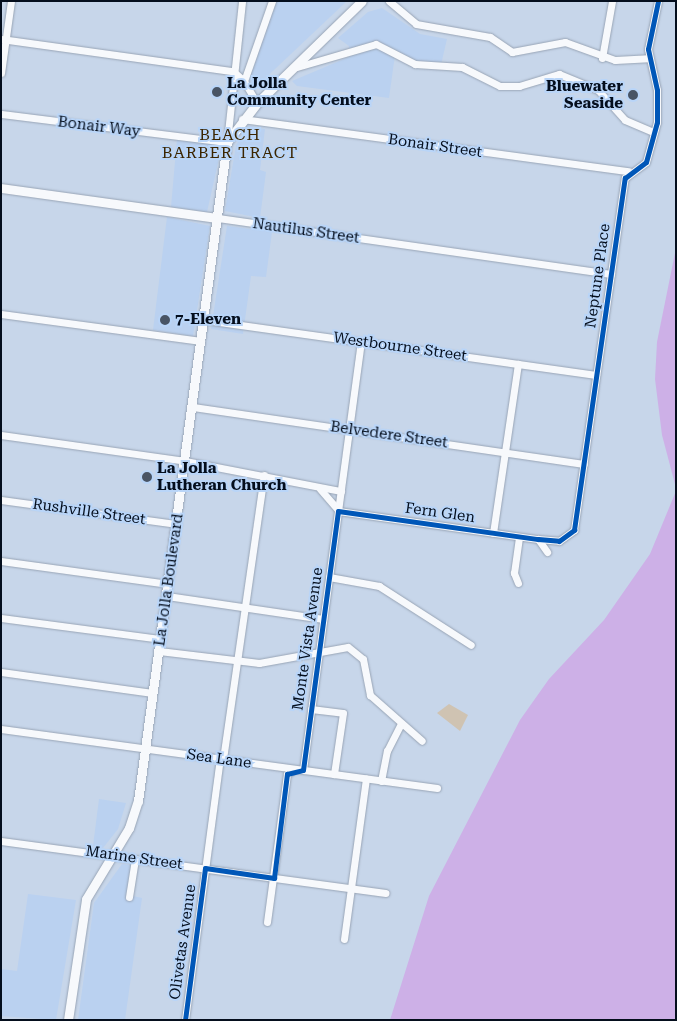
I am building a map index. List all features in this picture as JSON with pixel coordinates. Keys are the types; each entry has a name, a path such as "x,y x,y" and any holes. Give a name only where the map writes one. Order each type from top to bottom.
{"main road":[{"name":"La Jolla Boulevard","path":"68,1020 86,899 134,816 154,693 227,142 242,119 257,102 297,67 362,1"},
{"name":"Nautilus Street","path":"1,188 218,218"}],"street":[{"path":"1,73 4,39 11,1"},
{"path":"227,142 233,71 242,1"},
{"path":"244,81 272,1"},
{"path":"389,1 416,24 490,37 512,52 565,42 602,58 648,58"},
{"path":"602,58 612,1"},
{"path":"629,172 646,162 653,132 658,97 648,58 658,1"},
{"path":"4,39 233,71 244,81 257,102"},
{"path":"297,67 376,44 415,64 462,67 500,86 519,86 559,74 598,90 626,120 653,132"},
{"name":"Bonair Way","path":"1,114 227,142"},
{"name":"Bonair Street","path":"242,119 629,172"},
{"name":"Neptune Place","path":"538,539 559,541 574,530 596,375 629,172"},
{"name":"Nautilus Street","path":"218,218 612,274"},
{"path":"1,314 201,341"},
{"name":"Westbourne Street","path":"204,320 596,375"},
{"name":"Monte Vista Avenue","path":"267,922 288,774 299,770 311,709 361,342"},
{"path":"493,533 518,364"},
{"name":"Belvedere Street","path":"193,407 584,464"},
{"path":"1,436 185,461 341,491"},
{"name":"Olivetas Avenue","path":"184,1020 238,663 264,475"},
{"path":"311,485 327,494 338,511"},
{"name":"Rushville Street","path":"1,500 177,524"},
{"name":"Fern Glen","path":"338,511 538,539"},
{"path":"518,583 514,573 519,537"},
{"path":"538,539 547,552"},
{"path":"1,562 168,584"},
{"path":"329,577 379,586 471,645"},
{"path":"167,596 323,619"},
{"path":"1,618 160,639"},
{"path":"159,651 238,663 280,661 320,649 344,646 362,655 370,695 422,741"},
{"path":"1,672 154,693"},
{"path":"311,709 343,713 334,774"},
{"path":"381,781 387,751 401,723"},
{"name":"Sea Lane","path":"1,729 437,788"},
{"path":"344,940 366,779"},
{"name":"Marine Street","path":"1,841 385,893"},
{"path":"129,898 135,858"}],"shaded area":[{"path":"274,1 347,1 256,87 249,83 248,74"},
{"path":"382,8 420,34 447,39 440,69 411,66 395,55 389,98 297,86 292,81 349,57 349,46 338,38 368,12"},
{"path":"249,126 265,129 260,170 266,172 260,218 225,211 236,145"},
{"path":"177,139 222,145 207,212 171,207"},
{"path":"167,217 210,226 193,336 153,330"},
{"path":"227,226 272,232 266,277 251,276 243,334 211,329"},
{"path":"676,248 676,488 662,435 655,379 657,342"},
{"path":"676,491 676,1020 390,1020 429,896 520,720 549,679 604,620 650,554"},
{"path":"449,704 468,715 460,731 437,713"},
{"path":"99,799 126,803 118,829 103,848 93,846"},
{"path":"122,864 138,866 133,896 142,898 125,1020 78,1020 94,903"},
{"path":"28,894 76,900 56,1020 1,1016 1,969 17,971"}],"cycle path":[{"path":"185,1020 205,868 274,878 287,774 303,770 338,511 559,541 574,530 625,178 646,162 657,122 657,90 648,49 658,1"}],"place":[{"name":"La Jolla Community Center","path":"217,92"},
{"name":"Bluewater Seaside","path":"633,95"},
{"name":"7-Eleven","path":"165,320"},
{"name":"La Jolla Lutheran Church","path":"147,477"}],"district":[{"name":"BEACH BARBER TRACT","path":"230,144"}]}
